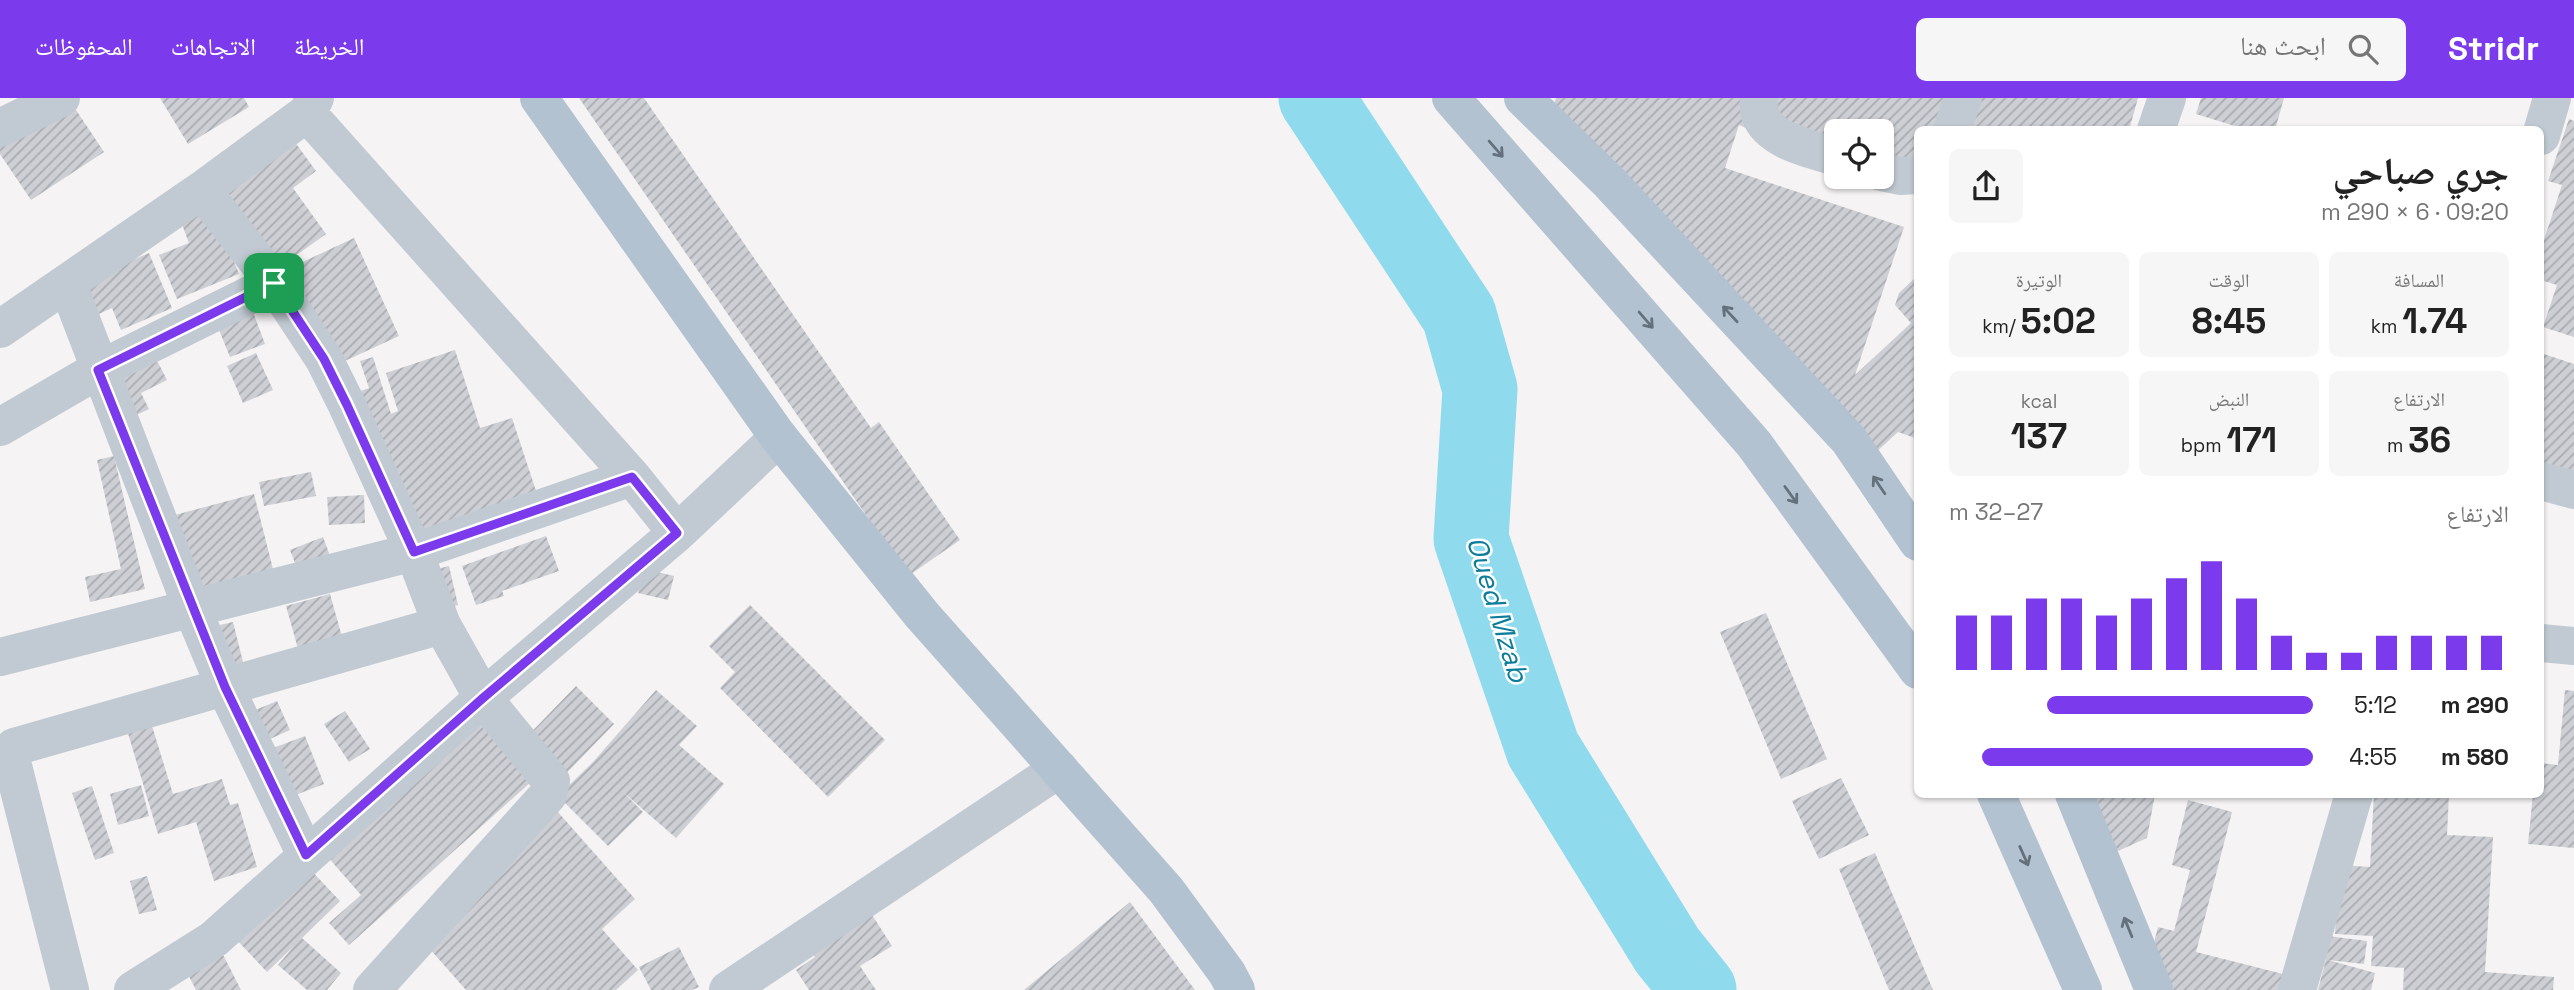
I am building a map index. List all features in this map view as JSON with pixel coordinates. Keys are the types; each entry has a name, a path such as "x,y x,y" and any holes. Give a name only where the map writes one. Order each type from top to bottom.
{"main road":[{"path":"539,98 779,437 922,615 1166,890 1227,973 1236,990"},
{"path":"1451,98 1754,444 1914,664"},
{"path":"1523,98 1610,183 1849,440 1914,536"},
{"path":"1998,798 2083,990"},
{"path":"2076,798 2154,990"}],"street":[{"path":"0,128 61,98"},
{"path":"1759,98 1761,118 1770,131 1824,153"},
{"path":"1953,126 1963,98"},
{"path":"2157,126 2167,98"},
{"path":"2544,126 2552,98"},
{"path":"0,329 202,190 311,105 632,477 677,533"},
{"path":"1894,175 1914,175"},
{"path":"202,190 274,283 324,359 414,552 442,625 483,698 551,781 550,792 372,990"},
{"path":"67,283 98,370 225,687 306,855"},
{"path":"0,427 98,370 274,283"},
{"path":"133,990 214,939 483,698 677,533 779,437"},
{"path":"0,657 414,552 632,477"},
{"path":"2544,482 2574,490"},
{"path":"70,990 11,752 19,745 442,625"},
{"path":"2544,643 2574,646"},
{"path":"728,990 1059,769"},
{"path":"2297,990 2353,798"}],"building":[{"path":"68,98 104,152 31,200 0,154 0,132"},
{"path":"160,98 244,98 249,107 188,144"},
{"path":"579,98 644,98 871,428 879,422 960,540 908,576"},
{"path":"1556,98 1756,98 1746,128 1739,125 1725,168 1904,227 1855,375 1911,323 1895,305 1899,293 1914,279 1914,438 1898,432 1874,454 1553,106"},
{"path":"1778,98 1949,98 1941,126 1914,126 1914,185 1894,179 1894,119 1824,119 1824,158 1765,141"},
{"path":"1981,98 2138,98 2130,126 1973,126"},
{"path":"2201,98 2284,98 2276,126 2235,126 2196,114"},
{"path":"2569,119 2574,121 2574,337 2544,327 2557,285 2544,281 2544,240 2562,185 2548,181"},
{"path":"289,134 316,171 293,188 326,234 259,282 211,206 239,274 177,299 159,255 189,243 178,214"},
{"path":"354,238 399,336 323,371 277,274"},
{"path":"149,253 172,308 121,330 112,308 83,321 68,287"},
{"path":"247,296 265,344 230,357 211,310"},
{"path":"150,347 167,380 141,393 149,409 122,422 97,373"},
{"path":"455,350 480,428 512,418 540,503 405,547 341,398 369,388 360,361 373,357 391,414 398,411 386,373"},
{"path":"256,353 273,390 243,403 227,366"},
{"path":"2544,354 2574,364 2574,498 2544,488"},
{"path":"114,456 145,589 90,602 85,577 121,569 97,460"},
{"path":"311,472 316,496 264,506 259,482"},
{"path":"254,494 276,581 178,606 156,520"},
{"path":"364,495 365,523 329,525 327,497"},
{"path":"546,536 559,571 502,591 504,596 476,605 462,566"},
{"path":"323,537 333,564 300,576 290,550"},
{"path":"449,566 458,605 423,614 414,575"},
{"path":"644,569 674,576 668,600 638,593"},
{"path":"330,594 344,644 300,656 286,606"},
{"path":"750,605 885,740 828,797 720,688 735,672 709,646"},
{"path":"1766,613 1827,759 1781,779 1720,632"},
{"path":"233,622 245,670 213,678 202,629"},
{"path":"576,686 614,724 551,789 513,751"},
{"path":"656,690 697,726 679,745 724,784 676,838 623,792 643,812 608,846 558,796 593,762"},
{"path":"2565,690 2574,691 2574,848 2528,844 2533,798 2544,798 2544,763 2558,765"},
{"path":"277,701 290,730 239,753 226,722"},
{"path":"345,711 370,749 349,762 324,724"},
{"path":"148,713 173,794 222,779 230,805 238,803 257,867 214,881 196,822 158,834 124,720"},
{"path":"470,713 531,782 349,945 329,923 361,895 319,847"},
{"path":"305,736 324,784 275,803 257,754"},
{"path":"1841,778 1869,835 1819,859 1792,801"},
{"path":"141,785 149,816 118,825 110,794"},
{"path":"92,786 114,853 95,860 72,793"},
{"path":"2074,798 2154,798 2147,838 2100,859"},
{"path":"2374,798 2449,798 2447,835 2493,837 2485,972 2554,977 2553,990 2403,990 2404,968 2371,966 2373,936 2335,934 2339,865 2370,867"},
{"path":"2188,800 2232,812 2196,952 2291,976 2287,990 2164,990 2143,984 2158,927 2174,931 2190,870 2172,865"},
{"path":"549,802 635,899 602,929 638,970 616,990 466,990 421,939"},
{"path":"1875,853 1933,990 1889,990 1839,869"},
{"path":"306,865 340,901 302,938 341,973 327,990 307,990 278,965 294,946 267,972 233,936"},
{"path":"147,876 157,910 139,914 130,881"},
{"path":"1130,902 1195,990 1024,990"},
{"path":"865,904 892,946 860,966 876,990 809,990 796,970 815,957 805,941"},
{"path":"2328,936 2367,941 2364,964 2328,960 2375,973 2371,990 2318,990 2326,959"},
{"path":"217,943 241,990 196,990 181,961"},
{"path":"679,947 699,987 692,990 651,990 639,967"}],"waterway":[{"name":"Oued Mzab","path":"1316,98 1459,315 1480,389 1471,539 1543,749 1667,950 1699,990"}],"route":[{"path":"274,283 324,359 414,552 632,477 677,533 483,698 306,855 225,687 98,370 274,283"}]}
